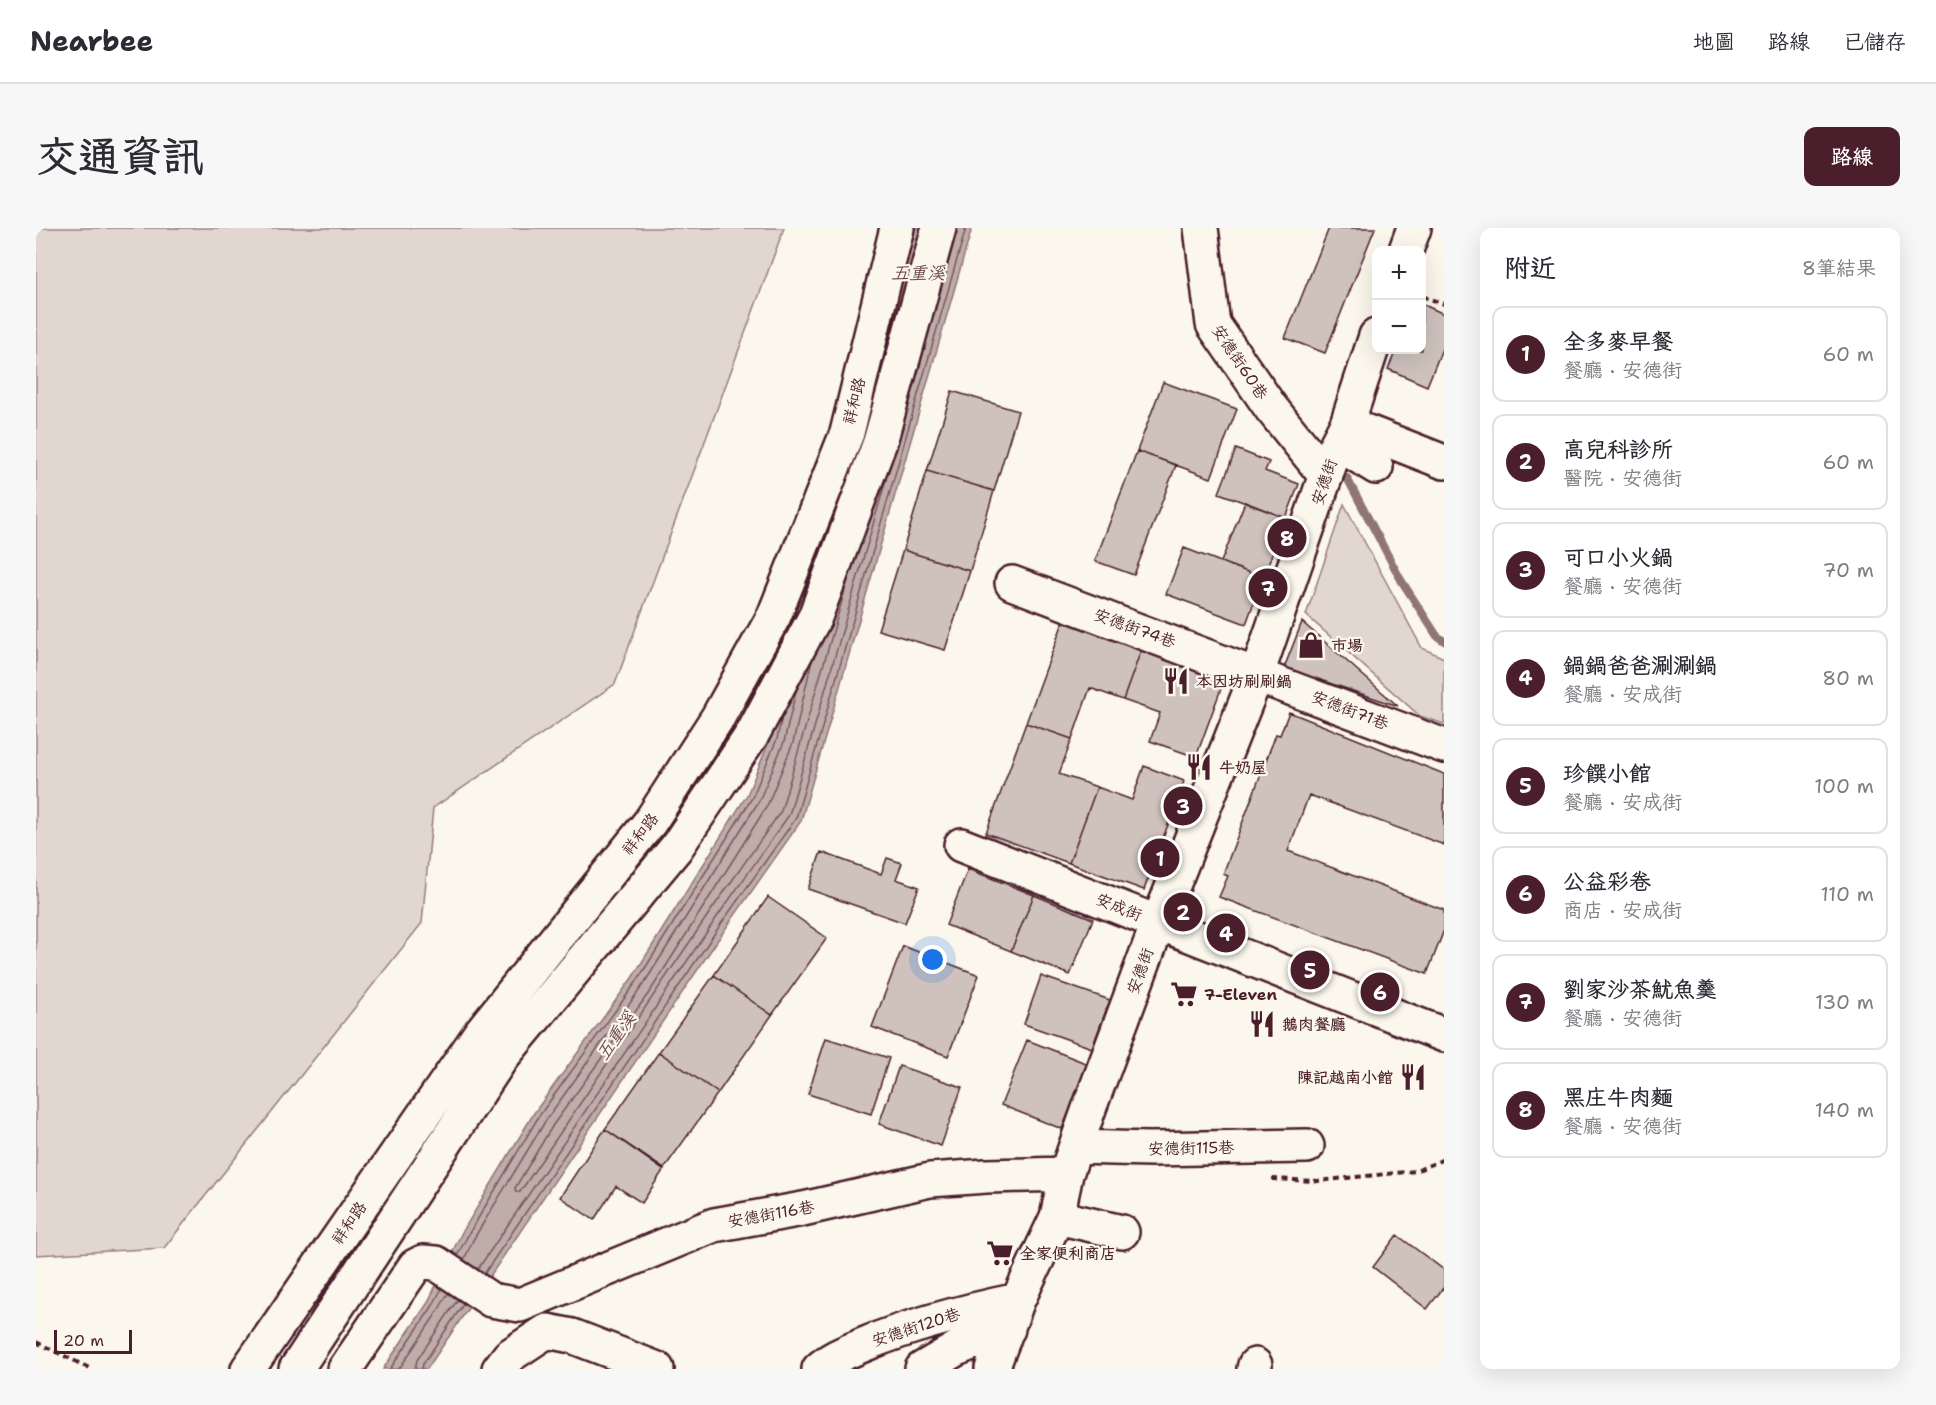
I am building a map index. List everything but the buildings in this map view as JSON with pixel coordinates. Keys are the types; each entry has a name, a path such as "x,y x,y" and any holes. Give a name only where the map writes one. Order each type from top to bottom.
{"street":[{"name":"祥和路","path":"248,1369 481,1032 650,822 718,717 774,616 846,433 897,228"},
{"path":"296,1369 502,1057 676,848 753,733 815,617 880,442 939,228"},
{"name":"安德街60巷","path":"1201,228 1213,324 1271,408 1326,476"},
{"path":"1407,246 1414,228"},
{"name":"安德街","path":"992,1369 1057,1216 1071,1160 1158,923 1257,674 1372,350"},
{"path":"1342,433 1444,462"},
{"path":"1342,433 1376,467"},
{"name":"安德街74巷","path":"1012,583 1257,674"},
{"name":"安德街71巷","path":"1257,674 1444,746"},
{"name":"安成街","path":"961,845 1444,1035"},
{"name":"安德街115巷","path":"1071,1160 1150,1149 1307,1146"},
{"name":"安德街116巷","path":"345,1369 415,1266 423,1262 436,1263 491,1300 520,1305 714,1224 803,1209 930,1180 986,1176 1071,1160"},
{"path":"1057,1216 1122,1232"},
{"name":"安德街120巷","path":"819,1369 830,1359 881,1337 957,1313 1013,1315"},
{"path":"922,1369 1013,1315"},
{"path":"499,1369 509,1356 547,1331 572,1336 655,1368"}],"path":[{"path":"1426,297 1444,304"},
{"path":"36,1342 92,1369"}],"shaded area":[{"path":"36,228 784,228 615,684 433,808 422,923 164,1248 36,1255"},
{"path":"1344,504 1422,648 1444,658 1444,724 1420,716 1306,615"}],"water":[{"name":"五重溪","path":"886,228 972,228 801,821 427,1369 383,1369 427,1304 461,1234 534,1113 632,978 747,795 771,737"}],"waterway":[{"path":"1347,478 1401,580 1437,636 1444,641"}],"place":[{"name":"黑庄牛肉麵","path":"1287,538"},
{"name":"劉家沙茶魷魚羹","path":"1268,588"},
{"name":"市場","path":"1311,645"},
{"name":"本因坊刷刷鍋","path":"1176,681"},
{"name":"牛奶屋","path":"1199,767"},
{"name":"可口小火鍋","path":"1183,806"},
{"name":"全多麥早餐","path":"1160,858"},
{"name":"高兒科診所","path":"1183,912"},
{"name":"鍋鍋爸爸涮涮鍋","path":"1226,933"},
{"name":"珍饌小館","path":"1310,970"},
{"name":"公益彩卷","path":"1380,992"},
{"name":"7-Eleven","path":"1184,994"},
{"name":"鵝肉餐廳","path":"1262,1024"},
{"name":"陳記越南小館","path":"1413,1077"},
{"name":"全家便利商店","path":"1000,1253"}]}
